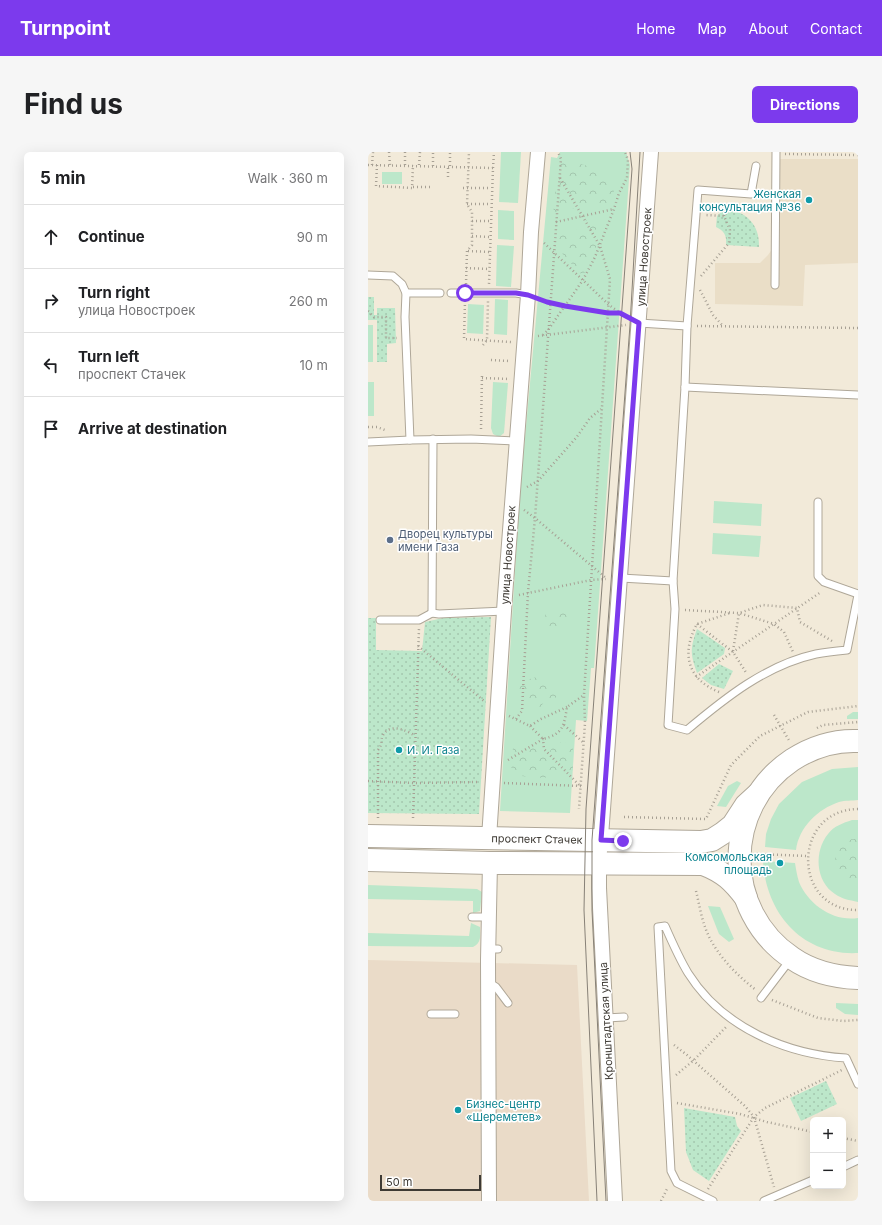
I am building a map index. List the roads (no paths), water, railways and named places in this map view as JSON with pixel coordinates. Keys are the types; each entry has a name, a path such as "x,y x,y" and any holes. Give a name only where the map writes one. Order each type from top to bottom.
{"main road":[{"path":"858,740 835,742 822,746 799,756 776,773 758,794 743,827 740,844 741,880 746,898 764,933 792,958 808,967 824,973 842,977 858,978"},
{"name":"проспект Стачек","path":"373,826 489,838 701,842 712,840 733,825 746,806 758,794"},
{"path":"368,860 490,863 704,864 716,869 726,876 746,898"}],"street":[{"name":"улица Новостроек","path":"489,838 492,775 516,441 518,339 528,295 531,232 538,152"},
{"name":"улица Новостроек","path":"601,840 614,579 639,323 651,152"},
{"name":"Кронштадтская улица","path":"601,840 599,888 615,1201"},
{"path":"489,1201 485,1014 493,949 489,917 490,863"}],"lane":[{"path":"774,285 776,153"},
{"path":"756,166 751,194 698,190 687,326 685,387 673,581 675,609 668,724 687,730 729,696 771,671 796,660 816,654 847,650 858,595 824,582 818,576 818,502"},
{"path":"368,275 393,276 402,284 406,293 406,338 410,440"},
{"path":"406,293 440,293"},
{"path":"451,293 516,293 528,295"},
{"path":"639,323 687,326"},
{"path":"685,387 858,395"},
{"path":"432,613 433,439"},
{"path":"368,442 433,439 516,441"},
{"path":"614,579 673,581"},
{"path":"380,620 419,620 432,613 504,611"},
{"path":"472,917 489,917"},
{"path":"713,1201 677,1182 671,1171 658,927 665,926 688,974 706,997 733,1020 743,1023 758,1035 792,1049 826,1057 846,1058 858,1084"},
{"path":"763,997 792,958"},
{"path":"488,982 496,987 508,1003"},
{"path":"431,1014 455,1014"},
{"path":"654,1015 662,1014"},
{"path":"606,1018 624,1016"},
{"path":"846,1165 858,1160"},
{"path":"764,1201 810,1181"}],"tram line":[{"path":"597,1201 584,910 586,809 632,169 630,152"},
{"path":"606,1201 592,910 592,840 630,325 640,152"}],"place":[{"name":"Женская консультация №36","path":"809,200"},
{"name":"Дворец культуры имени Газа","path":"390,540"},
{"name":"И. И. Газа","path":"399,750"},
{"name":"Комсомольская площадь","path":"780,863"},
{"name":"Бизнес-центр «Шереметев»","path":"458,1110"}]}
